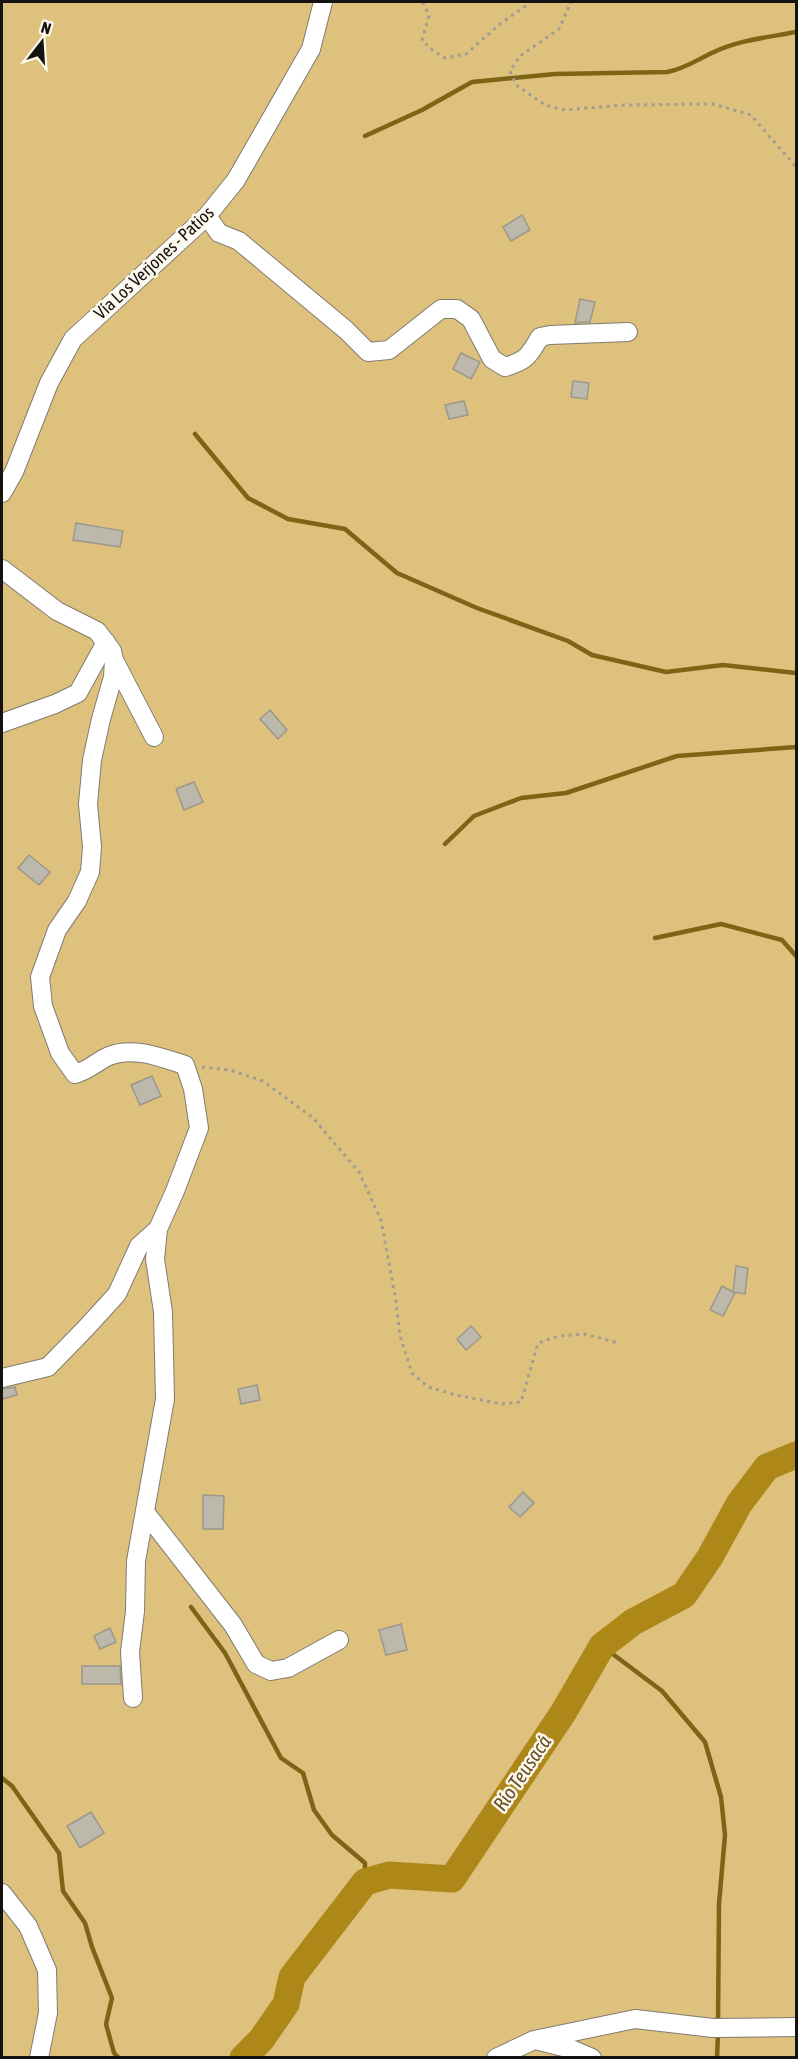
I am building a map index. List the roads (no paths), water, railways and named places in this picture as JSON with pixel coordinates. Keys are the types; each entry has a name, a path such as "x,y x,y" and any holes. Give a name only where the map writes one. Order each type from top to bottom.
{"street":[{"name":"Vía Los Verjones - Patios","path":"2,493 14,472 49,383 73,339 207,216 236,180 310,49 323,2"},
{"path":"207,216 219,232 239,242 346,330 368,352 388,350 441,309 457,309 471,320 492,359 505,367 520,363 531,352 540,337 628,332"},
{"path":"2,569 57,612 97,631 112,651 114,660 154,736"},
{"path":"2,723 78,693 106,642"},
{"path":"114,660 92,760 88,804 92,847 90,872 77,901 57,930 40,977 43,1006 60,1053 75,1074 87,1070 110,1056 135,1052 185,1065 193,1089 199,1128 158,1229 155,1259 163,1312 165,1399 136,1561 135,1611 130,1652 133,1698"},
{"path":"2,1378 48,1367 117,1294 139,1246 158,1229"},
{"path":"145,1512 233,1625 256,1664 271,1671 288,1668 339,1640"},
{"path":"2,1893 28,1926 47,1970 48,2013 39,2058"},
{"path":"496,2058 534,2040 635,2019 713,2028 796,2027"},
{"path":"534,2040 571,2049 592,2058"}],"waterway":[{"path":"365,136 422,110 472,82 555,74 674,71 734,45 796,32"},
{"path":"195,434 248,498 288,519 345,529 397,573 477,608 568,641 592,655 666,672 723,665 796,673"},
{"path":"445,844 474,816 521,798 566,793 677,756 796,747"},
{"path":"655,938 721,924 782,940 796,956"},
{"name":"Río Teusacá","path":"243,2058 261,2040 286,2004 292,1977 365,1882 389,1875 452,1879 563,1713 602,1646 633,1622 684,1595 710,1557 739,1504 767,1467 796,1455"},
{"path":"191,1607 225,1653 281,1758 303,1773 314,1810 332,1835 365,1863 365,1882"},
{"path":"602,1646 662,1691 705,1742 721,1797 725,1835 719,1904 718,2025"},
{"path":"2,1778 12,1786 59,1853 63,1891 85,1923 112,1998 106,2024 114,2053 119,2058"},
{"path":"717,2058 718,2033"}]}
